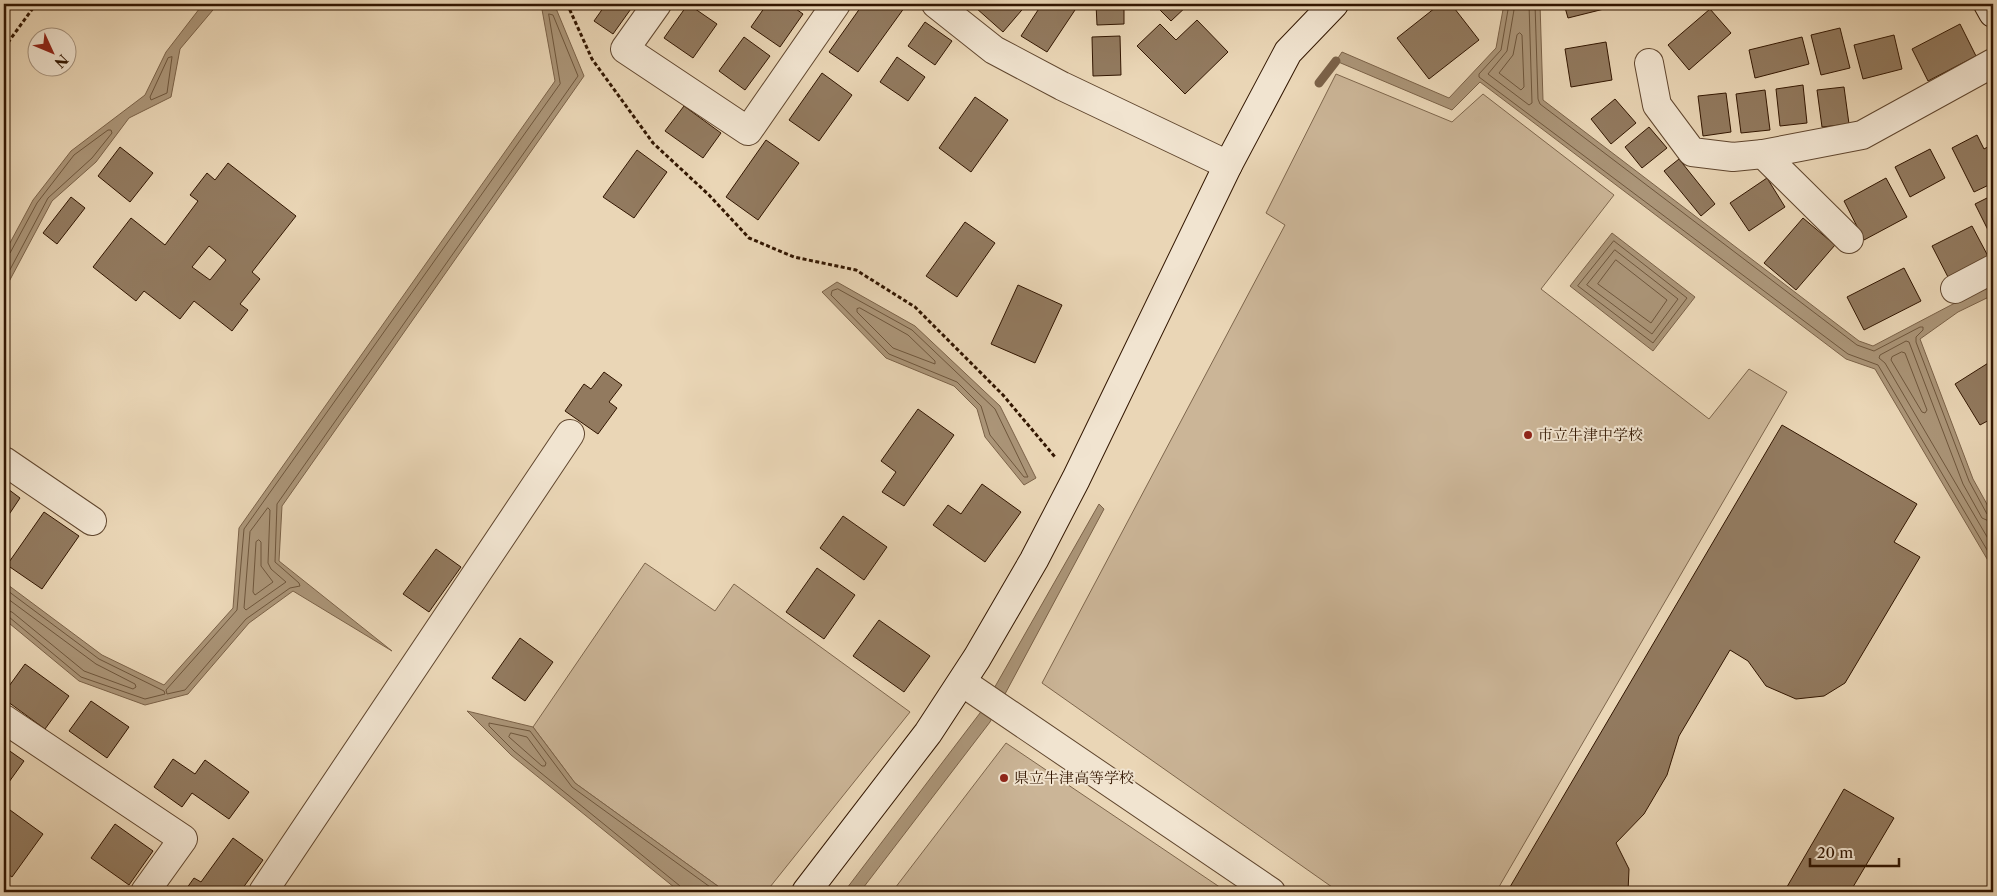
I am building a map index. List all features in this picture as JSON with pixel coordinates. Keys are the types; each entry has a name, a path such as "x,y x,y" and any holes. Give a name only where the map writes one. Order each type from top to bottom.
{"street":[{"path":"657,4 625,48 748,132 836,4"},
{"path":"936,4 994,50 1062,86 1228,165"},
{"path":"806,892 928,733 982,696 1034,560 1076,479 1228,165 1288,52 1334,4"},
{"path":"1988,4 1993,13"},
{"path":"1649,63 1657,105 1692,152 1733,157 1763,154 1862,135 1993,63"},
{"path":"1763,154 1849,239"},
{"path":"1955,289 1993,269"},
{"path":"263,892 570,434"},
{"path":"4,462 92,521"},
{"path":"982,696 1271,892"},
{"path":"4,719 183,839 145,892"}],"path":[{"path":"4,48 36,4"},
{"path":"572,4 569,8 592,59 652,143 709,195 749,238 794,257 856,270 915,307 1003,394 1042,444 1076,479"}],"shaded area":[{"path":"1336,74 1452,122 1483,94 1614,195 1541,289 1709,419 1749,369 1787,392 1496,892 1339,892 1042,683 1285,225 1266,213"},
{"path":"645,563 715,611 734,584 910,712 766,892 726,892 575,783 533,727"},
{"name":"県立牛津高等学校","path":"1006,743 1227,892 892,892"}],"water":[{"path":"203,4 218,4 180,49 171,97 129,118 96,162 52,201 4,291 4,254 33,200 71,151 145,95 166,52"},
{"path":"541,4 556,4 555,6 584,76 282,506 279,561 392,651 293,591 249,623 188,694 145,705 79,681 4,619 4,582 102,655 164,685 233,608 239,528 555,81"},
{"path":"1504,4 1540,4 1543,100 1859,341 1873,346 1993,283 1993,295 1958,312 1920,339 1973,479 1993,515 1993,569 1875,369 1846,359 1480,82 1452,110 1336,61 1342,52 1449,98 1496,48"},
{"path":"1612,233 1695,297 1653,351 1570,286"},
{"path":"837,282 915,326 1000,406 1036,478 1024,485 985,437 977,409 954,386 886,358 822,292"},
{"path":"1099,504 1104,509 990,722 860,892 844,892 980,713"},
{"path":"467,711 533,727 575,783 726,892 680,892 511,755"}],"building":[{"path":"606,4 630,4 633,6 613,34 594,21"},
{"path":"688,4 717,24 693,58 664,38"},
{"path":"767,4 789,4 803,14 780,47 751,27"},
{"path":"863,4 907,4 858,72 829,52"},
{"path":"980,4 1027,4 1003,32 976,8"},
{"path":"1042,4 1079,4 1047,52 1021,36"},
{"path":"1096,4 1124,4 1124,24 1097,25"},
{"path":"1154,4 1189,4 1171,21"},
{"path":"1440,4 1451,4 1479,40 1429,79 1397,38"},
{"path":"1564,4 1624,4 1568,18"},
{"path":"1710,9 1731,33 1689,70 1668,45"},
{"path":"1197,20 1228,52 1185,94 1137,46 1160,24 1176,40"},
{"path":"925,22 952,41 935,65 908,46"},
{"path":"1960,24 1976,56 1928,81 1912,49"},
{"path":"1840,28 1850,68 1821,75 1811,35"},
{"path":"1894,35 1902,69 1863,79 1854,45"},
{"path":"1120,36 1121,75 1093,76 1092,37"},
{"path":"744,37 770,56 745,90 719,71"},
{"path":"1802,37 1809,64 1755,78 1749,50"},
{"path":"1606,42 1612,80 1571,87 1565,49"},
{"path":"897,57 925,77 908,101 880,82"},
{"path":"822,73 852,95 819,141 789,120"},
{"path":"1803,85 1807,123 1780,126 1776,89"},
{"path":"1844,87 1849,124 1822,127 1817,90"},
{"path":"1765,90 1770,130 1741,133 1736,94"},
{"path":"1726,93 1731,132 1703,136 1698,96"},
{"path":"975,97 1008,120 971,172 939,148"},
{"path":"1615,99 1636,123 1611,144 1591,119"},
{"path":"684,106 721,133 703,158 665,131"},
{"path":"1649,127 1667,148 1642,168 1625,147"},
{"path":"1977,135 1984,149 1993,144 1993,183 1974,192 1952,148"},
{"path":"766,140 799,163 758,220 726,197"},
{"path":"120,147 153,173 130,202 98,176"},
{"path":"1930,149 1945,178 1910,197 1895,167"},
{"path":"637,150 667,172 634,218 603,197"},
{"path":"1679,159 1715,204 1701,216 1664,171"},
{"path":"228,163 296,216 252,272 260,279 240,304 248,310 232,331 194,301 180,319 144,291 136,301 93,267 131,218 165,245 198,201 190,195 207,173 215,180","holes":["209,246 226,260 210,280 192,267"]},
{"path":"1767,178 1785,207 1749,231 1730,203"},
{"path":"1886,178 1907,217 1864,240 1844,201"},
{"path":"1993,195 1993,240 1975,204"},
{"path":"71,197 85,208 57,244 43,233"},
{"path":"1803,218 1835,245 1796,290 1764,263"},
{"path":"965,222 995,243 957,297 926,276"},
{"path":"1972,226 1989,258 1949,279 1932,246"},
{"path":"1904,268 1921,301 1864,330 1847,297"},
{"path":"1018,285 1062,305 1035,363 991,344"},
{"path":"1993,360 1993,418 1980,425 1955,384"},
{"path":"604,372 622,385 609,402 617,408 598,434 565,411 584,384 591,389"},
{"path":"918,409 954,435 904,506 882,492 896,472 881,461"},
{"path":"1782,425 1917,504 1894,542 1920,557 1845,683 1824,696 1796,699 1766,686 1748,661 1730,650 1679,736 1667,775 1644,814 1616,843 1629,869 1628,892 1507,892"},
{"path":"982,484 1021,512 985,562 933,525 948,505 961,514"},
{"path":"4,486 20,498 4,522"},
{"path":"44,512 79,536 42,589 7,565"},
{"path":"843,516 887,547 864,580 820,548"},
{"path":"436,549 461,567 429,612 403,594"},
{"path":"817,568 855,595 824,639 786,612"},
{"path":"879,620 930,656 904,692 853,656"},
{"path":"520,638 553,662 525,701 492,678"},
{"path":"25,664 69,696 45,729 4,699 4,693"},
{"path":"91,701 129,727 107,758 69,731"},
{"path":"4,747 24,761 4,789"},
{"path":"173,759 195,774 205,760 249,792 229,819 192,793 182,807 154,787"},
{"path":"1844,789 1894,818 1850,892 1784,892"},
{"path":"10,810 43,834 12,877 4,872 4,819"},
{"path":"115,824 153,851 129,885 91,858"},
{"path":"233,838 263,860 240,892 184,892 194,878 201,882"}],"waterway":[{"path":"1319,83 1336,61"}],"place":[{"name":"市立牛津中学校","path":"1528,435"},
{"name":"県立牛津高等学校","path":"1004,778"}]}
